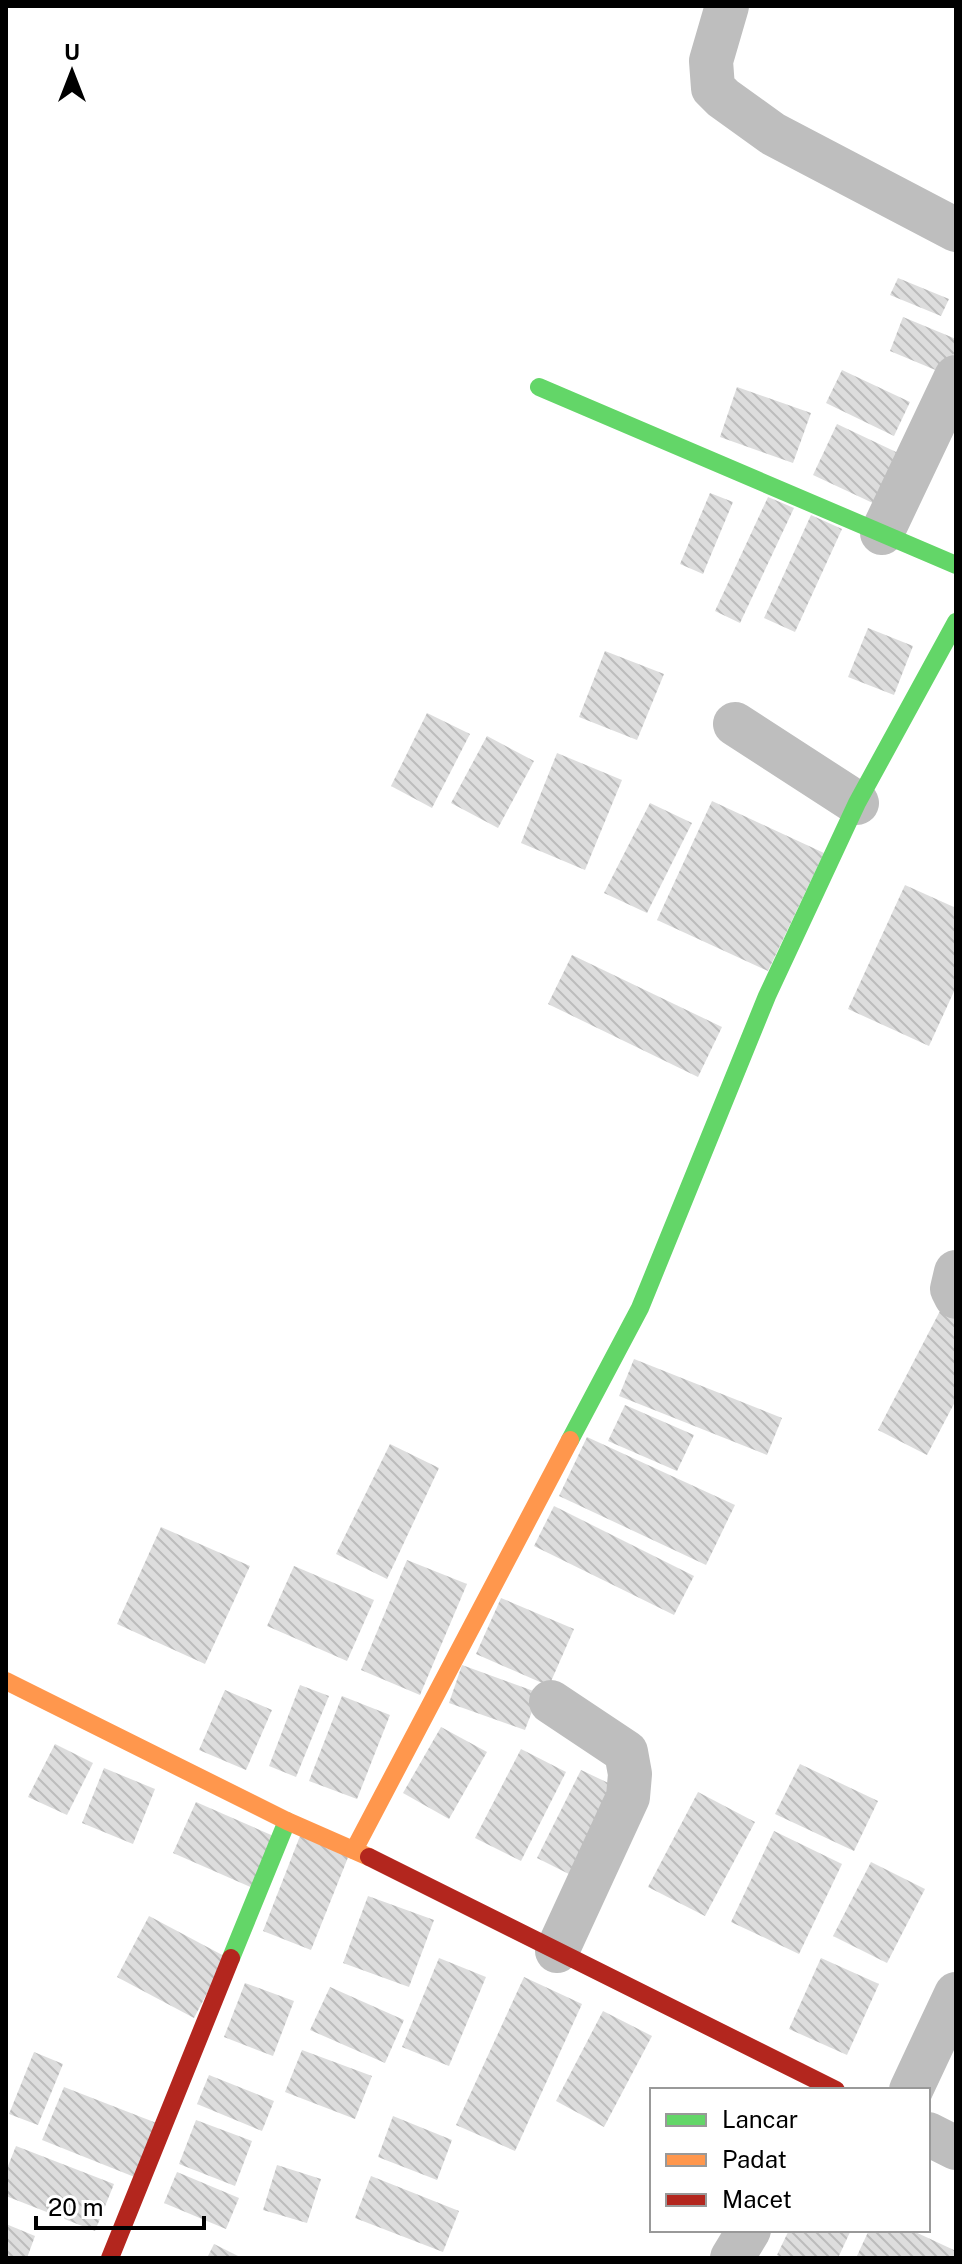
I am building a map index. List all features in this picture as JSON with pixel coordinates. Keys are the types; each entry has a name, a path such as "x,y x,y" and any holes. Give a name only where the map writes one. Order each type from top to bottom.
{"street":[{"path":"727,6 711,61 713,88 723,98 773,134 956,230"},
{"path":"882,533 956,377"},
{"path":"539,387 956,565"},
{"path":"354,1850 640,1308 767,996 857,803 956,622"},
{"path":"735,724 857,803"},
{"path":"956,1272 952,1289 956,1297"},
{"path":"6,1681 832,2088"},
{"path":"551,1702 626,1752 630,1774 628,1797 557,1951"},
{"path":"110,2258 287,1821"},
{"path":"912,2088 956,1994"},
{"path":"930,2135 956,2148"},
{"path":"732,2258 748,2232"}],"building":[{"path":"898,278 949,299 941,316 890,295"},
{"path":"903,317 956,339 956,349 945,374 890,351"},
{"path":"842,370 910,402 894,436 826,403"},
{"path":"737,387 811,413 793,463 720,437"},
{"path":"837,424 915,461 892,512 813,475"},
{"path":"710,493 733,502 703,574 680,564"},
{"path":"768,497 794,508 740,623 715,611"},
{"path":"811,515 842,529 795,632 764,618"},
{"path":"868,628 913,646 894,695 848,677"},
{"path":"605,651 664,674 637,740 579,717"},
{"path":"427,713 470,734 432,808 391,786"},
{"path":"487,736 534,761 498,828 451,803"},
{"path":"557,753 622,780 585,870 521,843"},
{"path":"712,801 824,853 768,971 657,920"},
{"path":"650,803 692,823 647,913 604,893"},
{"path":"905,885 956,908 956,987 929,1046 848,1009"},
{"path":"572,955 722,1027 698,1077 548,1004"},
{"path":"941,1309 956,1317 956,1400 927,1455 878,1430"},
{"path":"634,1359 782,1418 767,1455 619,1396"},
{"path":"625,1405 694,1435 677,1471 608,1441"},
{"path":"587,1437 735,1505 706,1565 559,1496"},
{"path":"390,1444 439,1468 387,1579 336,1554"},
{"path":"554,1506 694,1576 674,1615 534,1546"},
{"path":"161,1527 250,1566 205,1664 117,1624"},
{"path":"407,1560 467,1584 420,1695 361,1670"},
{"path":"294,1566 374,1600 347,1661 267,1626"},
{"path":"501,1598 574,1629 549,1686 476,1654"},
{"path":"462,1665 539,1693 525,1730 449,1703"},
{"path":"300,1685 329,1696 296,1777 269,1766"},
{"path":"225,1690 272,1710 246,1770 199,1750"},
{"path":"342,1696 390,1715 357,1799 309,1781"},
{"path":"441,1727 487,1752 449,1819 403,1793"},
{"path":"55,1744 93,1763 67,1815 28,1797"},
{"path":"521,1749 566,1772 521,1861 475,1838"},
{"path":"800,1764 878,1801 854,1851 775,1814"},
{"path":"104,1768 155,1789 133,1844 82,1823"},
{"path":"581,1770 621,1789 577,1878 537,1858"},
{"path":"698,1792 755,1822 705,1916 648,1887"},
{"path":"196,1802 278,1838 255,1889 173,1853"},
{"path":"774,1831 842,1864 799,1954 731,1922"},
{"path":"300,1836 349,1855 311,1950 263,1931"},
{"path":"871,1862 925,1889 887,1963 833,1936"},
{"path":"368,1896 434,1920 409,1987 343,1963"},
{"path":"149,1916 226,1957 194,2018 117,1977"},
{"path":"439,1958 486,1977 449,2066 402,2047"},
{"path":"821,1958 879,1984 847,2055 789,2029"},
{"path":"524,1977 582,2004 515,2151 456,2125"},
{"path":"245,1983 294,2001 273,2056 224,2037"},
{"path":"330,1987 404,2020 385,2063 310,2030"},
{"path":"603,2011 652,2036 604,2127 556,2101"},
{"path":"302,2050 372,2076 355,2119 285,2092"},
{"path":"34,2052 63,2064 38,2125 9,2114"},
{"path":"209,2075 274,2101 262,2131 197,2104"},
{"path":"64,2087 159,2124 137,2178 42,2140"},
{"path":"393,2116 452,2140 437,2180 378,2157"},
{"path":"196,2120 252,2141 235,2186 179,2164"},
{"path":"16,2146 114,2184 95,2231 6,2196 6,2171"},
{"path":"277,2165 321,2179 307,2223 263,2210"},
{"path":"177,2172 239,2198 226,2229 164,2203"},
{"path":"371,2176 459,2211 443,2252 355,2218"},
{"path":"6,2224 35,2236 27,2258 6,2258"},
{"path":"788,2232 850,2232 838,2258 784,2258 777,2255"},
{"path":"868,2232 915,2232 956,2251 954,2258 856,2258"},
{"path":"214,2244 242,2258 207,2258"}],"traffic: fast":[{"path":"539,387 956,565"},
{"path":"570,1440 640,1308 767,996 857,803 956,622"},
{"path":"231,1958 287,1821"}],"traffic: slow":[{"path":"354,1850 570,1440"},
{"path":"6,1681 287,1821 369,1857"}],"traffic: jam":[{"path":"369,1857 832,2088"},
{"path":"110,2258 231,1958"}]}
